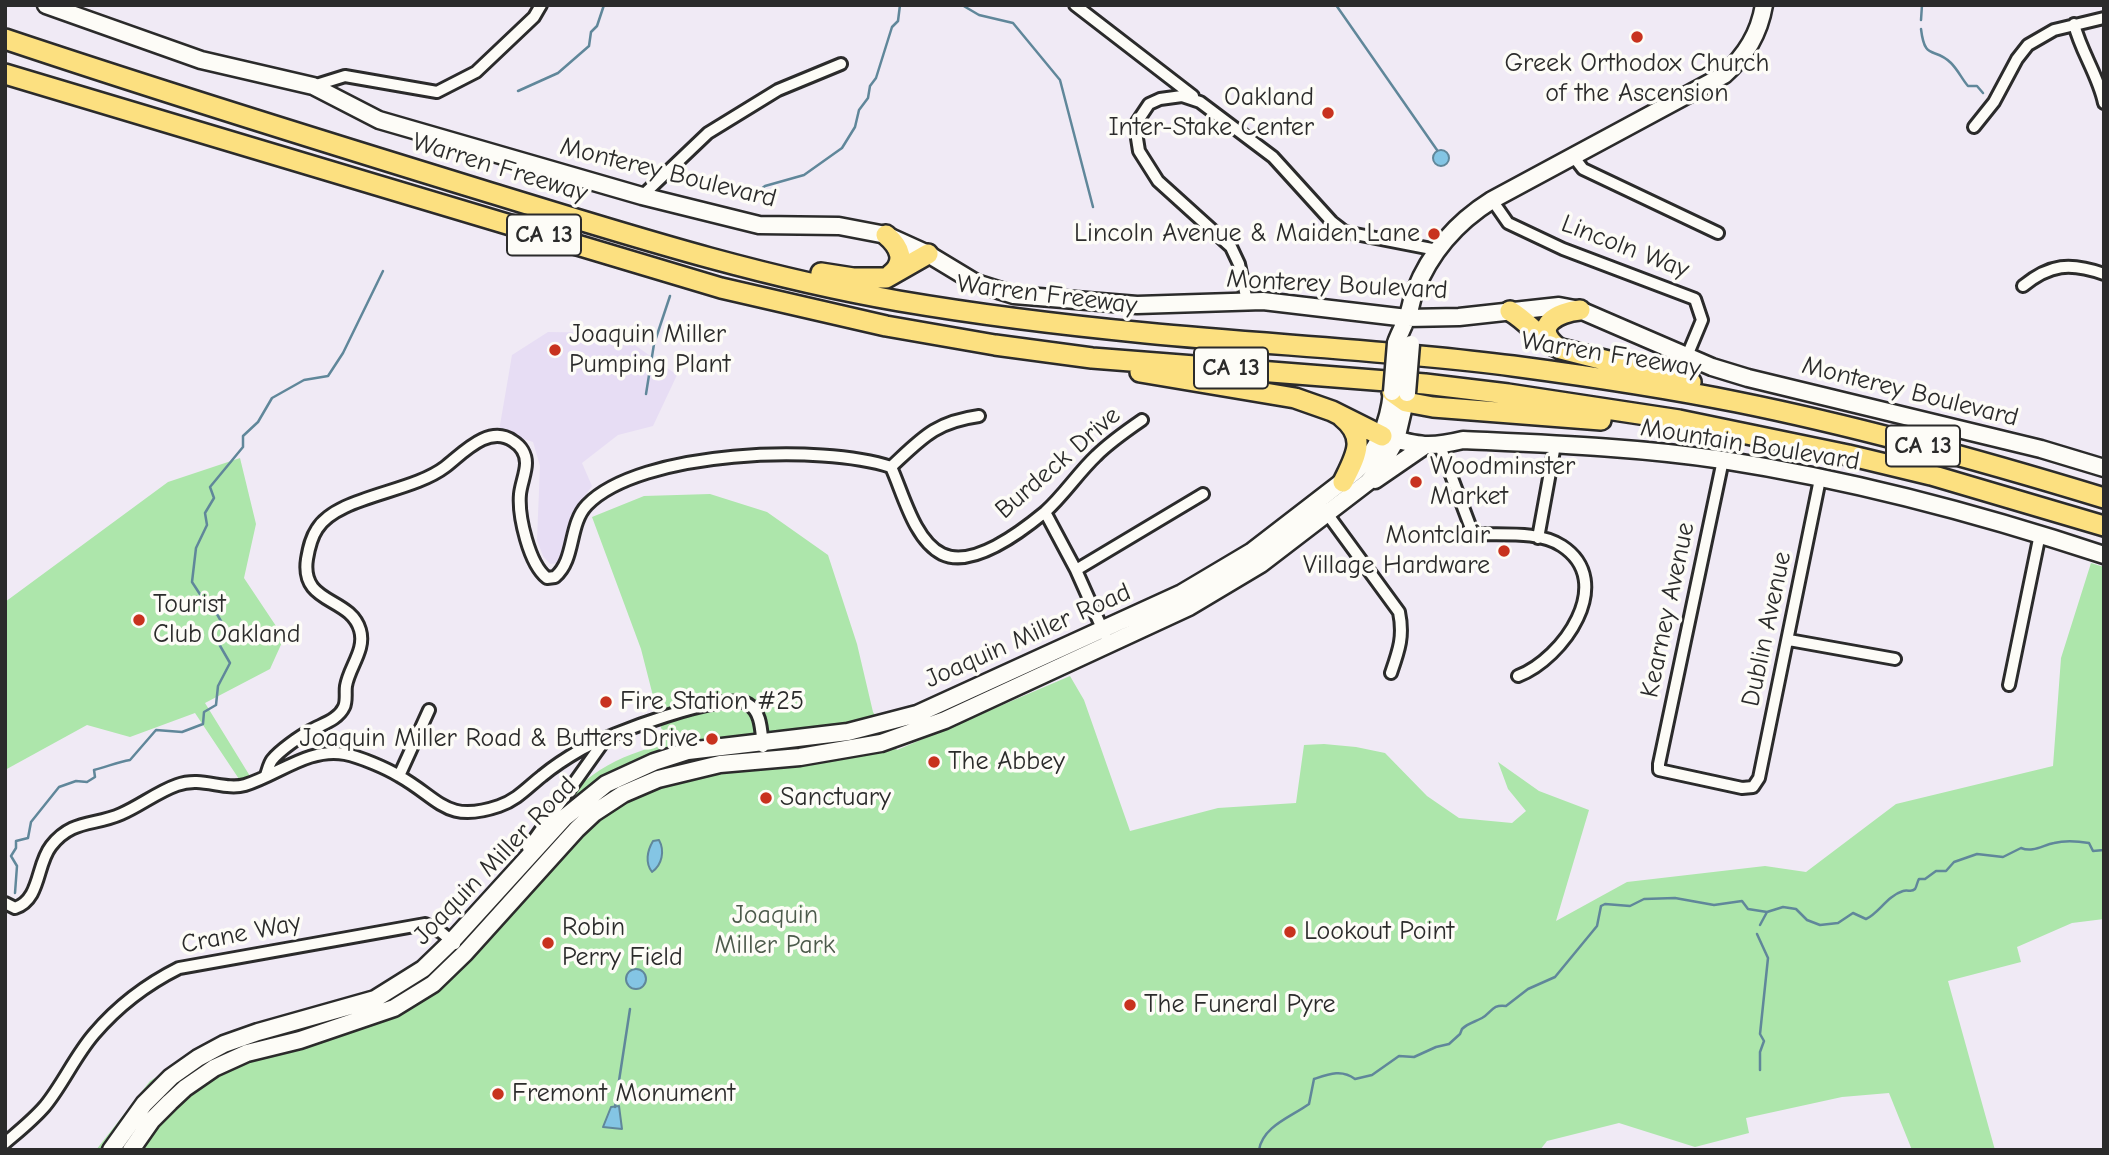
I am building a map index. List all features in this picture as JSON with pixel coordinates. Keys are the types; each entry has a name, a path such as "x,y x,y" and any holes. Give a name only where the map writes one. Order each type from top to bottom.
{"highway":[{"name":"Warren Freeway","path":"5,39 257,122 638,238 812,284 975,314 1150,334 1464,360 1598,378 1740,402 1939,449 2104,498"},
{"name":"Warren Freeway","path":"5,74 721,288 886,326 1092,358 1411,383 1508,394 1667,418 1766,437 1931,475 2104,526"},
{"path":"886,236 897,247 901,260 894,273 887,278"},
{"path":"638,238 866,279 895,275 928,254"},
{"path":"1561,349 1550,340 1550,323 1559,314 1580,310"},
{"path":"1510,311 1523,319 1546,341 1561,349 1716,389 1740,402"},
{"path":"1092,358 1115,369 1309,402 1389,438"},
{"path":"1401,396 1433,407 1542,414 1766,437"},
{"path":"1332,411 1349,423 1357,436 1357,450 1348,489"}],"main road":[{"name":"Monterey Boulevard","path":"47,5 201,60 313,86 379,121 642,196 741,222 776,226 839,226 886,236 928,254 976,283 1014,295 1137,305 1279,302 1407,318 1445,318 1559,306 1580,310 1687,356 1748,378 2104,468"},
{"path":"1389,438 1388,419 1401,396 1407,318 1415,292 1437,250 1460,224 1492,200 1724,75 1747,52 1764,5"},
{"name":"Mountain Boulevard","path":"1389,438 1423,446 1440,446 1463,440 1555,444 1723,460 1922,501 2104,555"},
{"name":"Joaquin Miller Road","path":"131,1150 152,1120 201,1076 247,1053 300,1040 394,1009 433,984 594,813 623,794 658,779 918,714 1189,607 1261,564 1328,514 1367,460 1389,438"},
{"path":"1348,489 1409,458 1423,446"},
{"name":"Joaquin Miller Road","path":"1106,638 1240,559 1317,501 1348,489"},
{"name":"Joaquin Miller Road","path":"111,1150 144,1104 171,1077 198,1058 224,1044 258,1032 375,999 423,969 564,818 607,784 653,762 688,751 763,752"}],"street":[{"path":"313,86 345,76 438,92 477,72 534,18 541,5"},
{"path":"1075,5 1273,157 1332,222 1345,232 1437,250"},
{"path":"1974,127 1994,102 2017,59 2028,45 2054,30 2104,18"},
{"path":"2074,24 2079,45 2093,70 2104,103"},
{"path":"642,196 708,133 778,90 841,64"},
{"path":"1200,102 1182,96 1169,96 1149,104 1137,122 1139,151 1158,181 1231,247 1239,264 1247,301"},
{"path":"1573,156 1584,169 1718,233"},
{"name":"Lincoln Way","path":"1492,200 1508,223 1563,249 1695,299 1702,320 1687,356"},
{"path":"2022,286 2038,273 2053,267 2080,267 2104,274"},
{"path":"266,775 272,760 307,732 337,717 345,705 346,684 360,650 360,630 349,613 317,593 311,586 306,569 310,542 318,526 331,513 347,505 413,484 441,470 488,437 510,438 525,454 519,509 534,563 547,578 555,577 566,563 576,525 585,507 621,482 646,473 706,460 813,454 873,461 891,467 928,433 953,420 979,416"},
{"name":"Burdeck Drive","path":"891,467 911,516 926,540 940,553 958,559 971,557 1010,538 1045,512 1097,455 1142,420"},
{"path":"1538,538 1555,444"},
{"path":"1440,446 1472,531 1478,534 1538,538 1560,544 1578,559 1586,578 1586,595 1565,638 1531,671 1518,676"},
{"name":"Kearney Avenue","path":"1723,460 1659,770 1742,788 1753,787"},
{"name":"Dublin Avenue","path":"1753,787 1759,778 1820,479"},
{"path":"1076,570 1203,494"},
{"path":"1317,501 1399,612 1403,629 1391,673"},
{"path":"1045,512 1076,570 1106,638"},
{"path":"2009,685 2040,534"},
{"path":"1788,640 1895,659"},
{"path":"5,903 15,908 29,900 51,845 78,824 123,813 180,784 199,781 243,785 290,764 327,753 346,755 399,776 427,797 448,808 466,813 511,802 583,748 656,719 736,699 749,704 756,712 761,725 763,752"},
{"path":"399,776 429,710"},
{"path":"496,893 606,739"},
{"name":"Crane Way","path":"5,1143 46,1105 92,1036 116,1011 179,968 425,924 465,953"}],"shaded area":[{"name":"Joaquin Miller Pumping Plant","path":"548,332 618,333 677,375 653,426 618,435 582,463 592,486 571,515 564,556 559,563 550,564 543,556 537,540 540,466 533,442 499,431 512,355"}],"green space":[{"name":"Tourist Club Oakland","path":"240,458 256,524 244,578 284,638 270,669 205,703 253,781 243,785 195,713 130,737 87,725 5,770 5,602 168,482"},
{"name":"Joaquin Miller Park","path":"710,494 767,512 828,555 857,644 873,712 897,750 1070,676 1084,700 1130,831 1218,808 1296,803 1304,745 1324,744 1385,753 1427,796 1459,818 1512,823 1526,811 1508,789 1498,762 1539,791 1589,810 1556,921 1627,882 1765,866 1806,872 1896,804 2053,766 2061,658 2091,563 2104,567 2104,919 2072,923 2017,947 2021,962 1948,981 1995,1150 1912,1150 1889,1093 1842,1097 1746,1118 1749,1133 1695,1147 1619,1123 1547,1141 1540,1150 96,1150 150,1081 222,1036 251,1025 340,1005 379,987 420,961 462,919 501,872 497,890 544,825 585,781 616,761 665,743 641,649 592,517 644,496"}],"water":[{"path":"1438,150 1444,150 1449,158 1447,164 1438,166 1433,161 1433,155"},
{"path":"659,840 662,858 652,872 648,865 648,853 653,841"},
{"path":"636,969 643,972 646,979 643,986 636,989 629,986 626,979 629,972"},
{"path":"619,1106 622,1129 603,1127 611,1107"}],"waterway":[{"path":"518,91 558,73 589,46 591,32 597,26 604,5"},
{"path":"746,201 765,186 804,175 842,148 855,127 859,110 868,98 892,27 898,21 900,5"},
{"path":"962,5 979,15 1013,23 1060,80 1093,207"},
{"path":"1336,5 1437,150"},
{"path":"1921,20 1922,5"},
{"path":"1921,29 1928,50 1945,58 1968,86 1977,86 1983,93"},
{"path":"15,893 17,866 11,856 16,848 16,841 28,838 31,822 59,787 76,781 87,782 95,777 94,770 130,760 156,730 182,732 203,724 204,712 216,705 218,686 230,663 219,644 225,628 214,609 207,605 192,582 196,548 207,525 205,513 214,498 210,487 243,447 243,436 258,422 272,398 304,380 328,376 343,353 383,271"},
{"path":"646,394 654,344 670,296"},
{"path":"1259,1150 1272,1128 1309,1104 1314,1079 1335,1073 1355,1079 1372,1075 1399,1056 1414,1057 1449,1044 1464,1027 1482,1018 1495,1007 1506,1006 1528,989 1555,977 1597,926 1601,906 1605,904 1630,906 1644,899 1675,898 1714,905 1742,901 1748,909 1767,912 1783,907 1796,909 1807,920 1820,925 1838,923 1853,913 1866,919 1897,893 1914,890 1919,879 1925,879 1936,871 1946,871 1954,862 1977,854 2003,857 2021,848 2034,849 2067,841 2089,843 2093,851 2104,850"},
{"path":"1760,925 1767,912"},
{"path":"1757,934 1768,958 1760,1034 1764,1041 1760,1052 1760,1070"},
{"path":"615,1107 630,1009"}],"place":[{"name":"Greek Orthodox Church of the Ascension","path":"1637,37"},
{"name":"Oakland Inter-Stake Center","path":"1328,113"},
{"name":"Lincoln Avenue & Maiden Lane","path":"1434,234"},
{"name":"Joaquin Miller Pumping Plant","path":"555,350"},
{"name":"Woodminster Market","path":"1416,482"},
{"name":"Montclair Village Hardware","path":"1504,551"},
{"name":"Tourist Club Oakland","path":"139,620"},
{"name":"Fire Station #25","path":"606,702"},
{"name":"Joaquin Miller Road & Butters Drive","path":"712,739"},
{"name":"The Abbey","path":"934,762"},
{"name":"Sanctuary","path":"766,798"},
{"name":"Lookout Point","path":"1290,932"},
{"name":"Robin Perry Field","path":"548,943"},
{"name":"The Funeral Pyre","path":"1130,1005"},
{"name":"Fremont Monument","path":"498,1094"}]}
